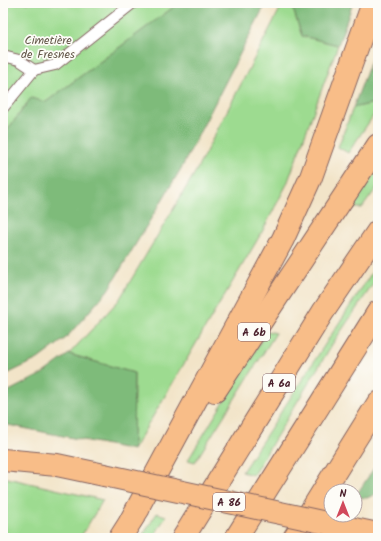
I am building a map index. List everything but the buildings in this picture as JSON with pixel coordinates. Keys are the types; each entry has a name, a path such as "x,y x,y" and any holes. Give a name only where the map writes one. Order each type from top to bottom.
{"highway":[{"path":"131,520 283,239 311,177 372,3"},
{"name":"A 6b","path":"120,538 378,145"},
{"name":"A 6a","path":"183,538 323,312 378,231"},
{"path":"236,538 378,312"},
{"path":"294,538 378,403"},
{"path":"3,445 57,465"},
{"name":"A 86","path":"3,460 57,465 378,534"}],"lane":[{"path":"3,108 34,70 55,65 133,3"},
{"path":"3,56 19,60 34,70"},
{"path":"333,474 378,424"}],"green space":[{"name":"Cimetière de Fresnes","path":"3,3 179,3 46,102 31,98 3,136"},
{"path":"179,3 266,3 182,167 108,290 66,338 38,359 3,376 3,136 31,98 46,102"},
{"path":"283,3 291,3 302,36 338,45 287,184 262,232 133,450 134,373 69,354 119,300 196,171"},
{"path":"291,3 353,3 338,45 302,36"},
{"path":"378,42 378,102 353,108"},
{"path":"378,102 378,109 348,153 338,147 353,108"},
{"path":"378,167 378,186 362,208 349,208"},
{"path":"378,263 378,277 333,343 253,475 242,472"},
{"path":"267,331 276,333 195,462 188,460"},
{"path":"69,354 134,373 133,450 3,424 3,394 42,374"},
{"path":"378,462 378,493 367,498 363,498 363,485"},
{"path":"3,477 103,500 80,538 3,538"},
{"path":"157,513 166,516 153,538 141,538"}]}
